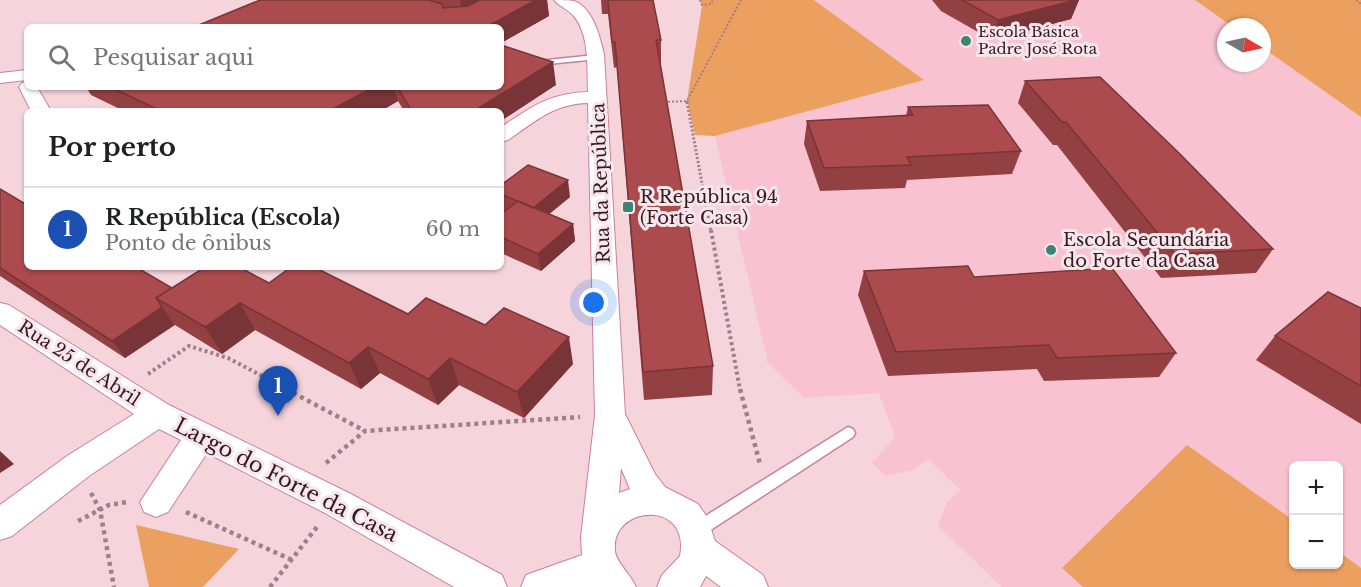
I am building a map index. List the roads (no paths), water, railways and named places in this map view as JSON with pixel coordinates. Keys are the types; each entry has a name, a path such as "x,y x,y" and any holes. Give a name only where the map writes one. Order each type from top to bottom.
{"street":[{"name":"Rua da República","path":"562,0 581,13 593,36 596,57 610,415 606,563"},
{"path":"0,78 24,81"},
{"path":"30,90 40,108"},
{"path":"504,134 549,104 572,98 598,97"},
{"name":"Rua 25 de Abril","path":"0,312 159,414"},
{"name":"Largo do Forte da Casa","path":"0,525 78,466 159,414 337,503 489,587"},
{"path":"610,415 644,484 656,500"},
{"path":"156,502 201,436"},
{"path":"539,587 606,563 605,524 614,513 627,504 641,500 669,503 690,519 697,540 695,564 686,579 675,587"},
{"path":"697,540 750,587"}],"lane":[{"path":"532,63 596,57"},
{"path":"697,540 766,485 848,433"}],"place":[{"name":"Escola Básica Padre José Rota","path":"966,41"},
{"name":"R República 94 (Forte Casa)","path":"628,207"},
{"name":"Escola Secundária do Forte da Casa","path":"1051,250"},
{"name":"R República (Escola)","path":"278,416"}]}
